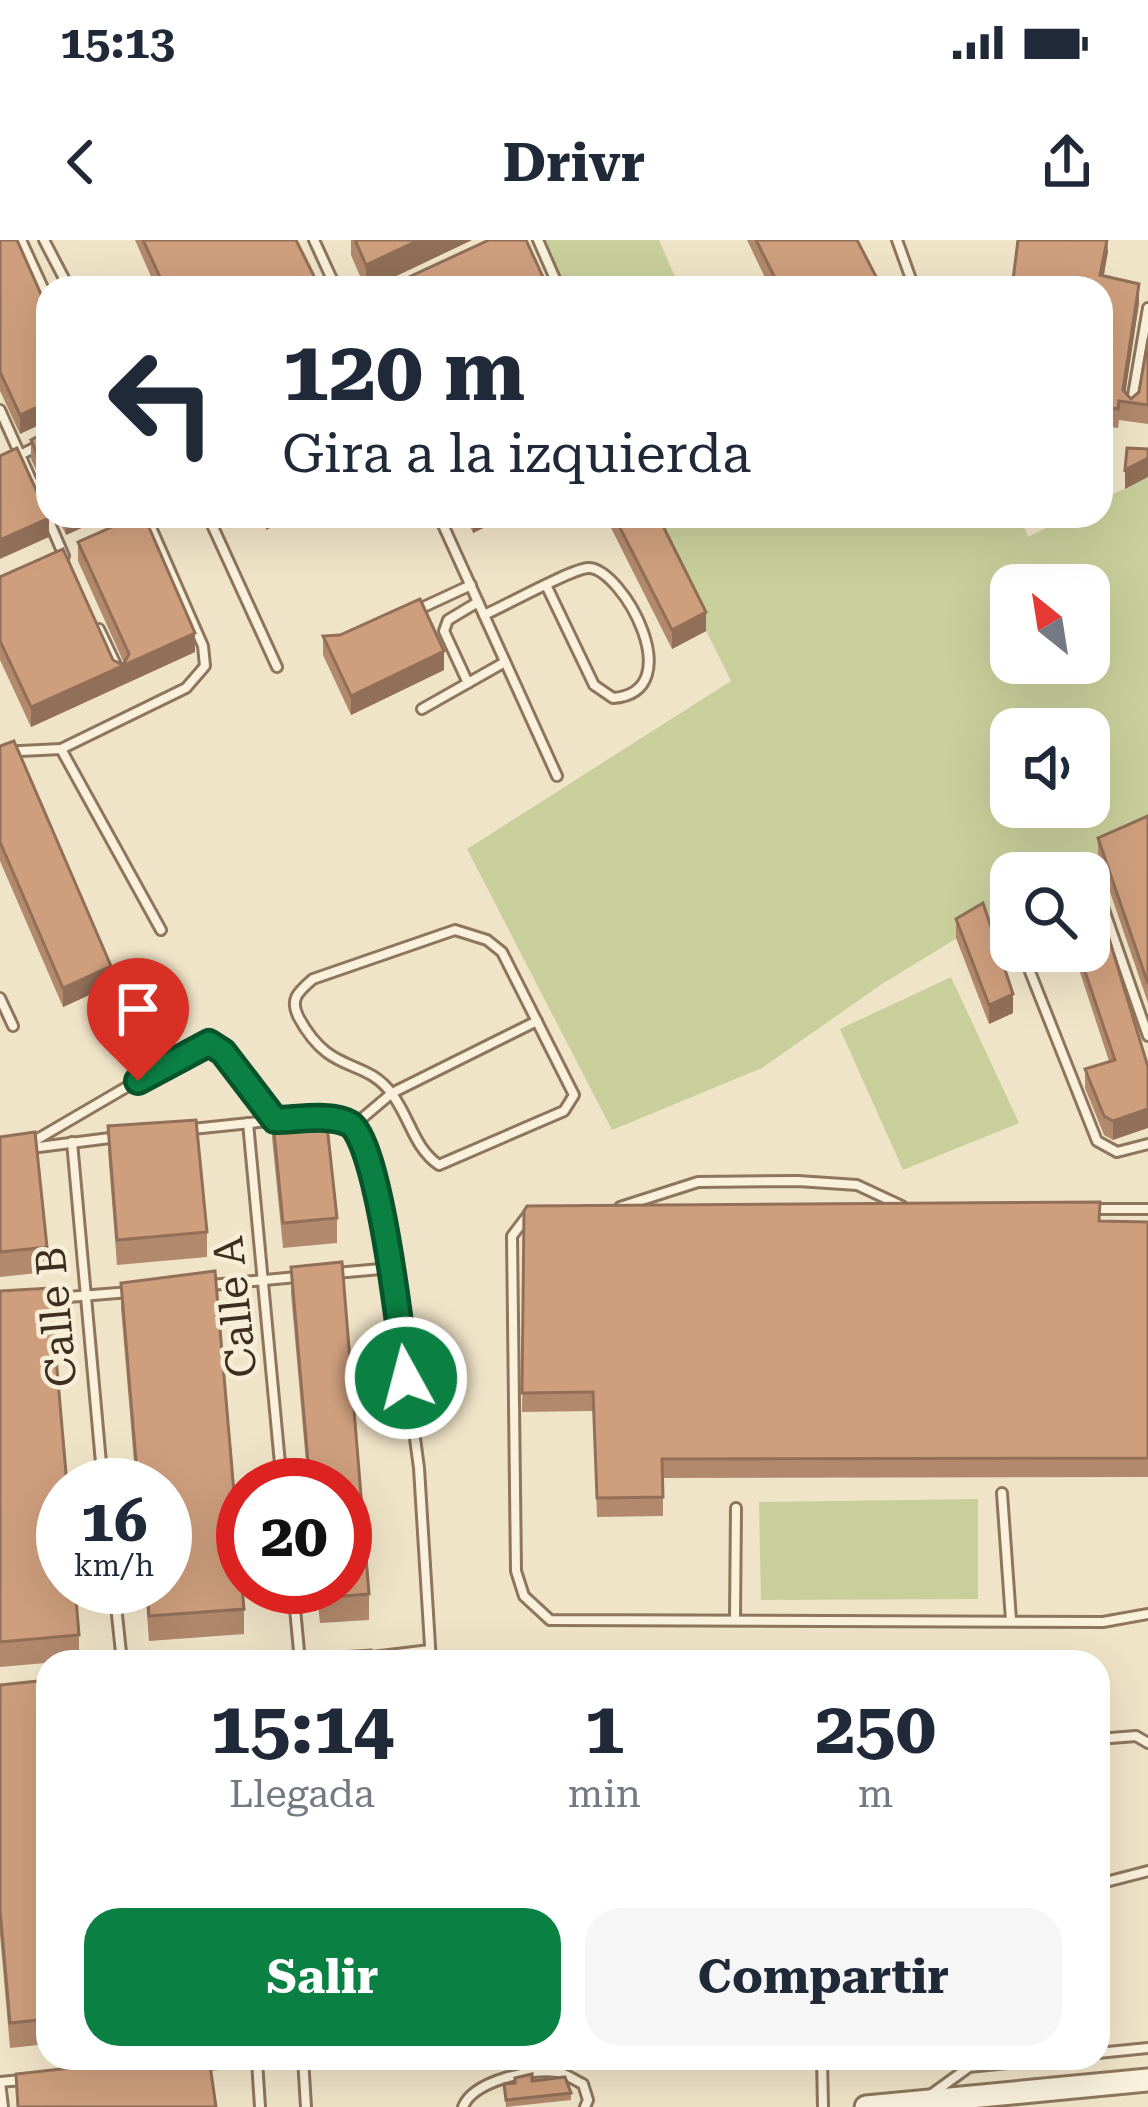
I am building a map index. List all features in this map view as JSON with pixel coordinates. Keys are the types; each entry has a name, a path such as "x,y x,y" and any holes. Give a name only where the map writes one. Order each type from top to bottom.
{"street":[{"path":"866,2107 1148,2080"}],"lane":[{"path":"21,240 37,276"},
{"path":"44,240 63,276"},
{"path":"314,240 330,276"},
{"path":"538,240 554,276"},
{"path":"897,240 909,276"},
{"path":"1130,410 1148,308"},
{"path":"0,410 36,492"},
{"path":"0,465 36,447"},
{"path":"52,528 75,578"},
{"path":"127,530 131,528"},
{"path":"4,751 61,748 186,688 205,666 203,646 151,528"},
{"path":"213,528 277,668"},
{"path":"444,528 557,776"},
{"path":"44,568 86,549"},
{"path":"484,615 580,568 601,569 614,578 652,662 642,688 613,698 594,686 547,587"},
{"path":"413,612 470,585"},
{"path":"468,683 444,631 448,620 478,602"},
{"path":"93,617 122,676"},
{"path":"422,710 506,662"},
{"path":"61,748 161,930"},
{"path":"1110,927 1148,1036"},
{"path":"455,930 487,940 502,952 574,1094 564,1111 439,1166 426,1156 392,1094 375,1078 315,1048 293,1006 296,993 313,979 455,930"},
{"path":"1030,972 1097,1141 1117,1151 1148,1144"},
{"path":"0,998 13,1027"},
{"path":"311,1120 353,1126 392,1094 537,1021"},
{"path":"132,1136 18,1150 202,1043 223,1052 275,1120"},
{"path":"172,1131 293,1120"},
{"name":"Calle A","path":"248,1123 280,1458"},
{"path":"353,1126 365,1150 392,1268 419,1468 430,1650"},
{"name":"Calle B","path":"72,1142 100,1458"},
{"path":"604,1209 698,1182 798,1181 857,1185 911,1210"},
{"path":"1072,1209 1148,1209"},
{"path":"537,1211 519,1220 512,1236 516,1571 524,1596 550,1620 1103,1622 1148,1614"},
{"path":"327,1274 392,1268"},
{"path":"195,1286 305,1276"},
{"path":"21,1301 150,1290"},
{"path":"1002,1493 1011,1620"},
{"path":"735,1618 736,1508"},
{"path":"117,1614 121,1650"},
{"path":"296,1614 299,1650"},
{"path":"1110,1738 1136,1736 1148,1744"},
{"path":"1110,1881 1148,1871"},
{"path":"1110,2053 1148,2048"},
{"path":"258,2070 260,2107"},
{"path":"301,2070 306,2107"},
{"path":"823,2070 824,2107"},
{"path":"926,2100 965,2070"},
{"path":"463,2107 466,2097 496,2080 557,2072 583,2084 589,2100 585,2107"},
{"path":"3,2107 0,2082 47,2078"}],"green space":[{"path":"543,240 659,240 675,276 559,276"},
{"path":"1148,477 1148,835 1110,852 990,852 990,918 882,984 762,1068 612,1130 467,849 731,681 655,528 1025,528 1028,537 1046,528 1113,528 1113,494"},
{"path":"951,977 1019,1123 903,1170 840,1029"},
{"path":"978,1499 978,1599 761,1600 759,1502"}],"building":[{"path":"0,240 17,240 36,283 36,408 20,415 0,372"},
{"path":"143,240 296,240 314,276 160,276"},
{"path":"355,240 419,240 366,265"},
{"path":"489,240 526,240 542,276 411,276"},
{"path":"756,240 857,240 876,276 774,276"},
{"path":"1018,240 1107,240 1100,275 1104,276 1014,276"},
{"path":"1113,278 1139,284 1123,390 1131,399 1139,392 1148,339 1148,405 1119,401 1118,409 1113,408"},
{"path":"17,448 36,490 36,524 0,540 0,456"},
{"path":"1127,448 1148,449 1148,458 1125,470"},
{"path":"110,528 149,528 195,633 31,707 0,641 0,577 63,549 113,660 123,665 129,654 78,542"},
{"path":"620,528 664,528 706,612 672,630"},
{"path":"420,599 444,651 351,696 323,636 340,635"},
{"path":"14,741 111,966 63,988 0,842 0,746"},
{"path":"1148,816 1148,984 1110,873 1110,852 1103,852 1098,838"},
{"path":"983,903 990,924 990,972 1006,972 1013,994 989,1005 956,919"},
{"path":"1110,942 1148,1067 1148,1109 1113,1121 1104,1116 1085,1069 1115,1060 1085,972 1110,972"},
{"path":"325,1107 337,1218 283,1223 272,1112"},
{"path":"196,1120 207,1232 117,1240 108,1126"},
{"path":"35,1132 47,1247 0,1252 0,1137"},
{"path":"1100,1202 1099,1221 1148,1222 1148,1458 662,1459 663,1497 597,1498 593,1392 522,1393 527,1206"},
{"path":"342,1262 358,1458 308,1458 291,1267"},
{"path":"215,1271 231,1458 216,1458 216,1611 192,1613 192,1458 136,1458 121,1283"},
{"path":"50,1288 65,1458 36,1458 36,1614 77,1614 79,1635 0,1642 0,1291"},
{"path":"36,1681 36,2020 10,2023 0,1910 0,1685"},
{"path":"211,2070 216,2107 18,2107 16,2074"},
{"path":"532,2074 532,2081 565,2077 571,2093 506,2100 504,2084"}],"route":[{"path":"138,1081 209,1043 223,1052 275,1120 342,1121 353,1126 365,1150 392,1268 406,1378"}]}
